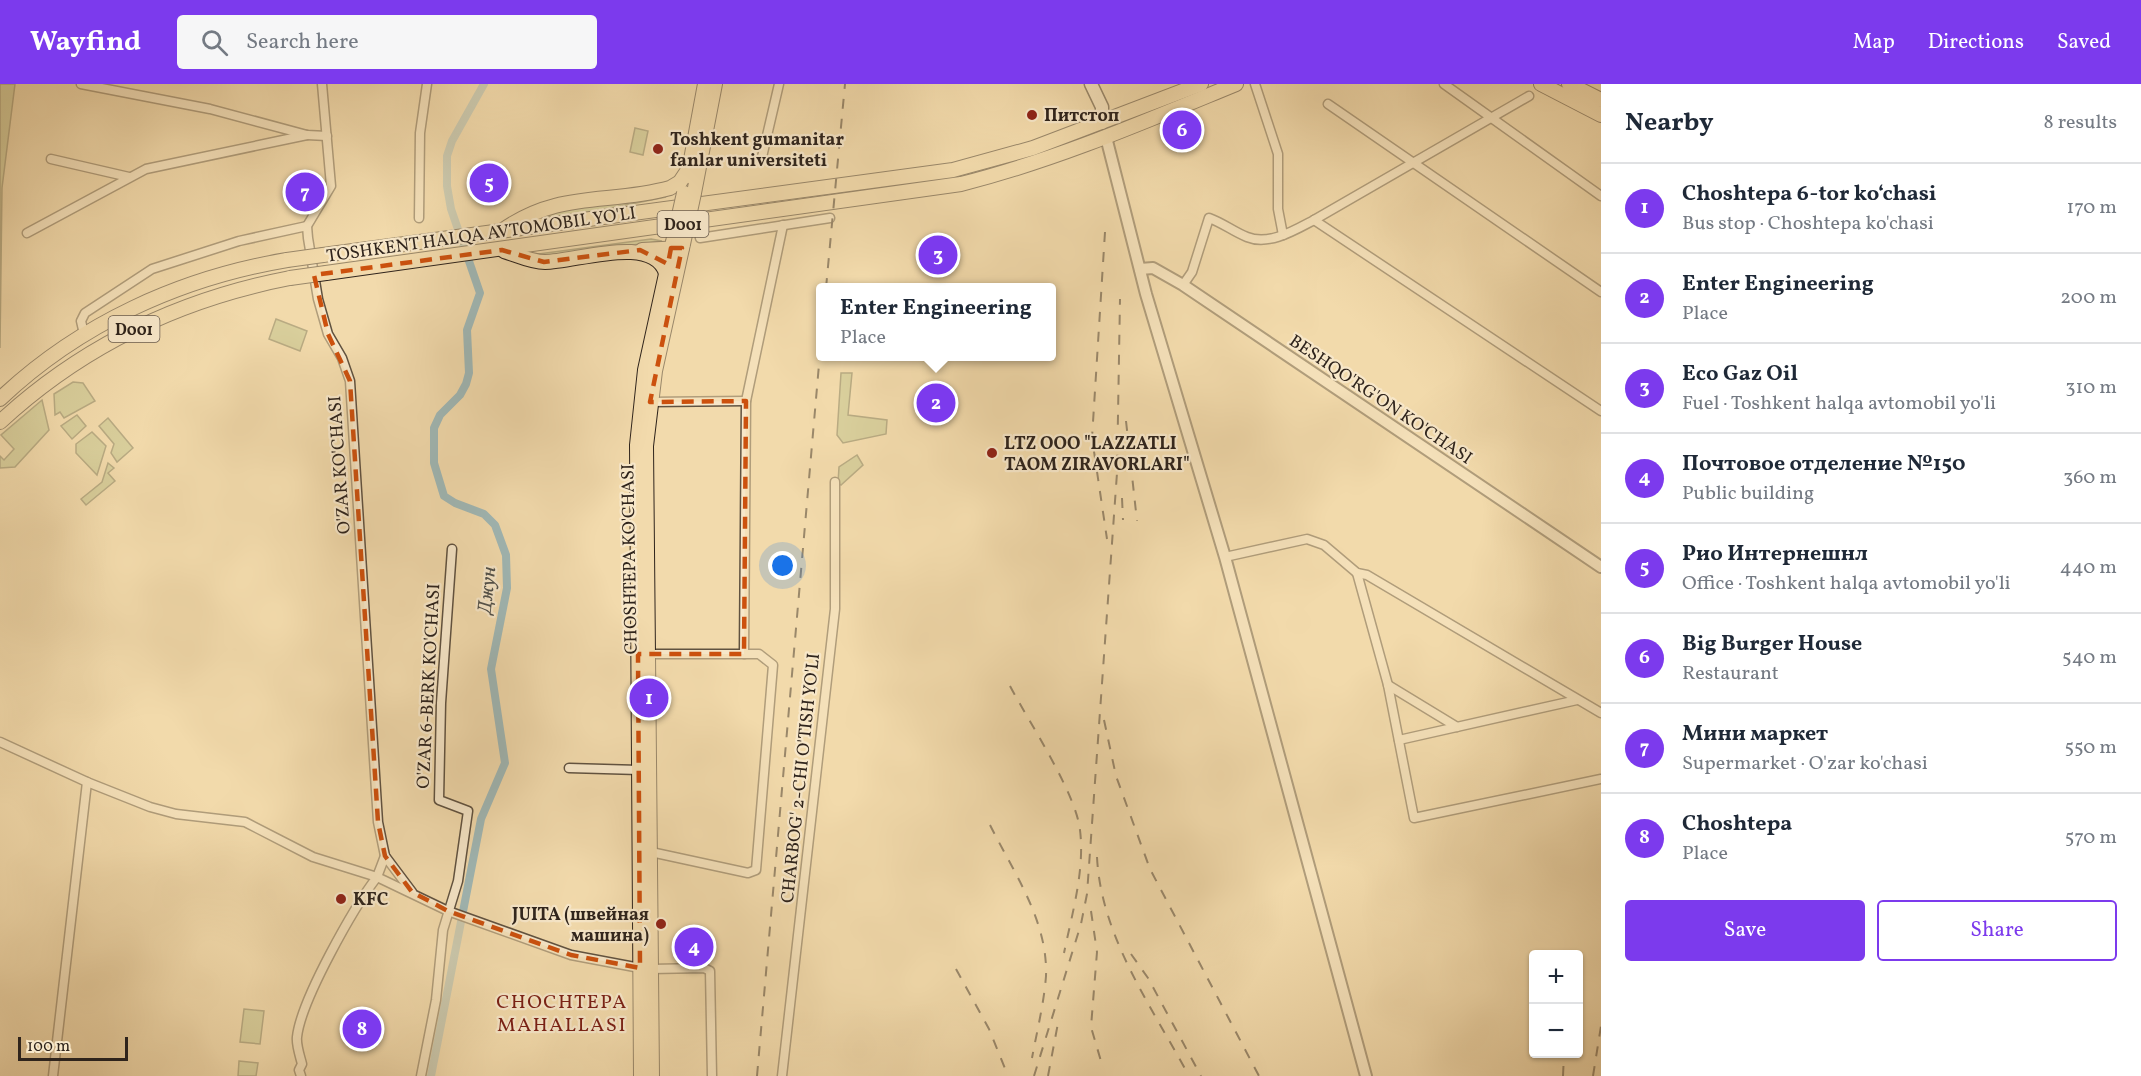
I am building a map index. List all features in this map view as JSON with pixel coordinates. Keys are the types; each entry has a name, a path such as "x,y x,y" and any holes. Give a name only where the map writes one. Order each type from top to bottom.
{"main road":[{"name":"CHOSHTEPA KO'CHASI","path":"689,193 690,166 705,84"},
{"name":"CHOSHTEPA KO'CHASI","path":"652,1076 639,770 646,446 650,402 677,246 715,84"},
{"path":"1091,84 1101,107 1104,130"},
{"name":"TOSHKENT HALQA AVTOMOBIL YO'LI","path":"0,422 21,402 75,363 156,318 232,291 290,278 961,184 1016,169 1201,84"},
{"name":"TOSHKENT HALQA AVTOMOBIL YO'LI","path":"0,399 31,371 84,334 112,318 185,286 239,269 323,255 500,233 953,170 1104,130 1236,84"},
{"path":"1541,84 1601,115"},
{"path":"1569,84 1596,93"},
{"path":"500,233 523,216 549,205 670,188 683,179 690,166"},
{"name":"CHOSHTEPA KO'CHASI","path":"641,1076 651,852 648,654 635,491 640,402 666,273 677,246"},
{"path":"502,250 544,262 677,246"},
{"path":"640,250 654,256 666,273"}],"street":[{"path":"81,84 210,110 306,135"},
{"path":"84,334 81,321 85,313 119,292 138,276 239,241 307,226 331,186 322,84"},
{"path":"419,218 420,133 427,84"},
{"path":"762,157 779,84"},
{"path":"1255,84 1278,154 1278,209 1283,235"},
{"path":"1444,84 1601,196"},
{"path":"1183,285 1192,272 1209,218 1249,238 1263,240 1283,235 1314,220 1529,96"},
{"path":"1328,104 1601,292"},
{"path":"1104,130 1140,269 1225,557 1366,1076"},
{"path":"27,233 129,177 164,164 306,135 327,135"},
{"path":"51,159 129,177"},
{"path":"700,238 830,218"},
{"path":"1314,220 1601,411"},
{"path":"744,654 746,401 783,225"},
{"name":"O'ZAR KO'CHASI","path":"307,226 318,299 328,334 342,358 350,381 378,822 385,856"},
{"name":"BESHQO'RG'ON KO'CHASI","path":"1140,269 1153,268 1183,285 1601,567"},
{"path":"650,402 746,401"},
{"name":"CHARBOG' 2-CHI O'TISH YO'LI","path":"782,1076 835,609 836,482"},
{"path":"1225,557 1307,539 1324,545 1344,565 1357,573 1367,575 1601,713"},
{"name":"O'ZAR 6-BERK KO'CHASI","path":"451,912 468,811 439,800 441,703 452,549"},
{"path":"1357,573 1388,685 1414,818 1601,779"},
{"path":"648,654 759,654 773,665 756,870 748,873 651,852"},
{"path":"1388,685 1457,727"},
{"path":"1399,740 1577,700"},
{"path":"0,742 87,782 162,811 245,822 313,857 377,877 451,912 572,955 646,968 704,968 710,971 712,1076"},
{"path":"569,768 639,770"},
{"path":"53,1076 87,782"},
{"path":"301,1076 299,1070 302,1064 296,1039 305,1011 327,960 377,877 385,856"},
{"path":"385,856 412,892"},
{"path":"421,1076 436,1000 443,930 451,912"}],"highlighted area":[{"path":"671,248 682,248 650,402 746,401 744,654 638,654 640,968 571,955 448,911 412,892 385,856 378,822 350,381 328,334 314,275 502,250 544,262 640,250 668,264"}],"green space":[{"path":"0,84 15,84 2,188 0,348"},
{"path":"635,128 648,131 643,155 630,152"},
{"path":"666,197 577,215 526,222 552,212"},
{"path":"651,239 662,241 544,257 531,255"},
{"path":"276,319 307,331 300,351 269,339"},
{"path":"841,373 852,373 848,415 887,420 886,434 843,443 837,435"},
{"path":"73,382 83,383 95,401 64,418 60,412 55,415 54,394"},
{"path":"42,400 49,430 15,467 0,468 0,456 4,460 14,449 1,435"},
{"path":"77,415 86,426 72,439 61,426"},
{"path":"108,418 133,448 117,462 111,453 114,444 99,426"},
{"path":"92,432 106,446 97,475 76,453 76,444"},
{"path":"857,455 863,465 841,485 838,483 839,467"},
{"path":"108,463 114,468 108,473 115,481 86,505 81,499 102,482"},
{"path":"244,1009 264,1011 260,1044 240,1042"},
{"path":"239,1061 258,1063 256,1076 238,1076"}],"waterway":[{"name":"Джун","path":"431,1076 481,819 505,763 491,669 507,588 506,555 495,525 484,514 455,503 444,496 434,463 434,428 440,415 460,395 469,373 467,330 480,293 451,209 447,186 447,156 452,141 484,84"}],"railway":[{"path":"826,283 845,84"},
{"path":"1105,232 1092,438 1107,539"},
{"path":"1034,1076 1081,924 1087,894 1117,473 1120,299"},
{"path":"757,1076 819,361"},
{"path":"1126,421 1137,521"},
{"path":"1122,498 1123,520"},
{"path":"1010,686 1051,758 1077,815 1081,861 1064,953"},
{"path":"1104,720 1116,776 1150,869 1259,1076"},
{"path":"990,825 1028,898 1045,956 1045,986 1032,1058"},
{"path":"1097,857 1101,887 1118,943 1189,1076"},
{"path":"1091,911 1097,952 1091,1027 1103,1068"},
{"path":"1131,954 1148,978 1201,1076"},
{"path":"956,969 989,1029 1008,1076"},
{"path":"1048,1076 1058,1023"},
{"path":"1593,1076 1601,1026"},
{"path":"1563,1076 1564,1058"}],"place":[{"name":"Питстоп","path":"1032,115"},
{"name":"Big Burger House","path":"1182,130"},
{"name":"Toshkent gumanitar fanlar universiteti","path":"658,149"},
{"name":"Рио Интернешнл","path":"489,183"},
{"name":"Мини маркет","path":"305,192"},
{"name":"Eco Gaz Oil","path":"938,255"},
{"name":"Enter Engineering","path":"936,403"},
{"name":"LTZ OOO \"LAZZATLI TAOM ZIRAVORLARI\"","path":"992,453"},
{"name":"Choshtepa 6-tor koʻchasi","path":"649,698"},
{"name":"KFC","path":"341,899"},
{"name":"JUITA (швейная машина)","path":"661,924"},
{"name":"Почтовое отделение №150","path":"694,947"},
{"name":"Choshtepa","path":"362,1029"}],"district":[{"name":"CHOCHTEPA MAHALLASI","path":"562,1012"}]}
